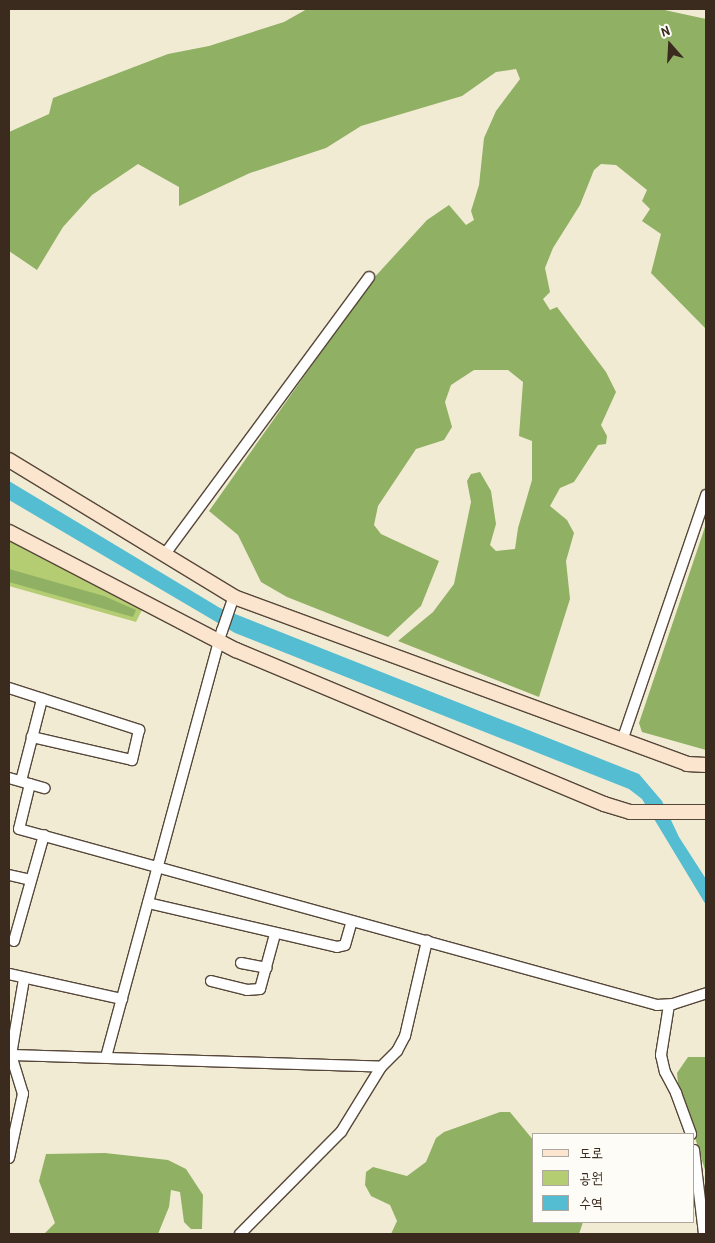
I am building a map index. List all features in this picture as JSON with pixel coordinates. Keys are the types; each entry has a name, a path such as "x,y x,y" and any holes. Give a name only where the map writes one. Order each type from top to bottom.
{"main road":[{"path":"9,460 165,554 232,602 623,738 706,772"},
{"path":"9,532 220,636 604,804 630,812 706,812"},
{"path":"687,764 706,765"}],"street":[{"path":"165,554 369,277"},
{"path":"623,738 706,495"},
{"path":"106,1057 220,636 232,602"},
{"path":"9,688 139,730 132,760 32,736"},
{"path":"42,699 32,736 19,829 657,1004 669,1005 706,993"},
{"path":"9,778 45,788"},
{"path":"14,941 44,836"},
{"path":"9,875 30,880"},
{"path":"148,903 337,948 345,945 352,920"},
{"path":"210,981 255,991 264,986 275,934"},
{"path":"240,1234 341,1132 381,1067 397,1050 405,1036 427,941"},
{"path":"241,963 267,968"},
{"path":"9,974 24,979 122,999"},
{"path":"9,1158 22,1094 10,1055 24,979"},
{"path":"669,1005 661,1055 665,1072 676,1093 691,1133"},
{"path":"10,1055 381,1067"},
{"path":"695,1158 704,1234"}],"green space":[{"path":"307,9 660,9 706,19 706,329 651,273 661,234 642,221 650,209 642,201 647,190 616,165 601,164 594,170 580,205 553,248 545,268 550,292 543,299 550,310 557,307 606,372 616,392 601,425 607,436 606,444 598,445 574,482 560,488 550,506 567,520 574,533 566,561 570,599 539,697 398,641 433,612 454,584 471,502 467,481 471,474 480,472 491,491 496,524 490,545 496,551 515,549 518,528 532,480 532,441 519,436 523,382 508,370 474,370 451,385 445,402 452,427 444,440 416,449 378,506 374,525 381,534 439,561 421,606 388,637 287,597 261,582 238,535 209,511 372,280 427,220 449,205 466,225 474,220 471,211 479,185 484,138 496,111 520,79 516,69 496,72 462,96 361,126 326,148 250,173 179,206 179,187 138,164 92,195 63,227 37,270 9,251 9,132 49,114 53,98 168,54 209,46 284,22"},
{"path":"706,524 706,750 642,732 639,723"},
{"path":"9,541 142,610 136,622 9,586"},
{"path":"9,569 104,596 136,610 133,617 9,582"},
{"path":"688,1057 706,1057 706,1173 678,1083 677,1073"},
{"path":"500,1112 510,1112 532,1139 532,1223 583,1223 579,1234 391,1234 397,1221 390,1205 371,1196 365,1185 366,1172 373,1167 407,1176 426,1162 436,1138 444,1132"},
{"path":"105,1153 168,1160 186,1169 203,1195 202,1229 191,1229 184,1222 180,1192 171,1190 169,1207 158,1234 44,1234 55,1223 39,1181 46,1154"}],"water":[{"path":"9,481 220,608 639,774 662,801 679,837 706,879 706,905 642,799 629,789 235,633 9,500"}]}
